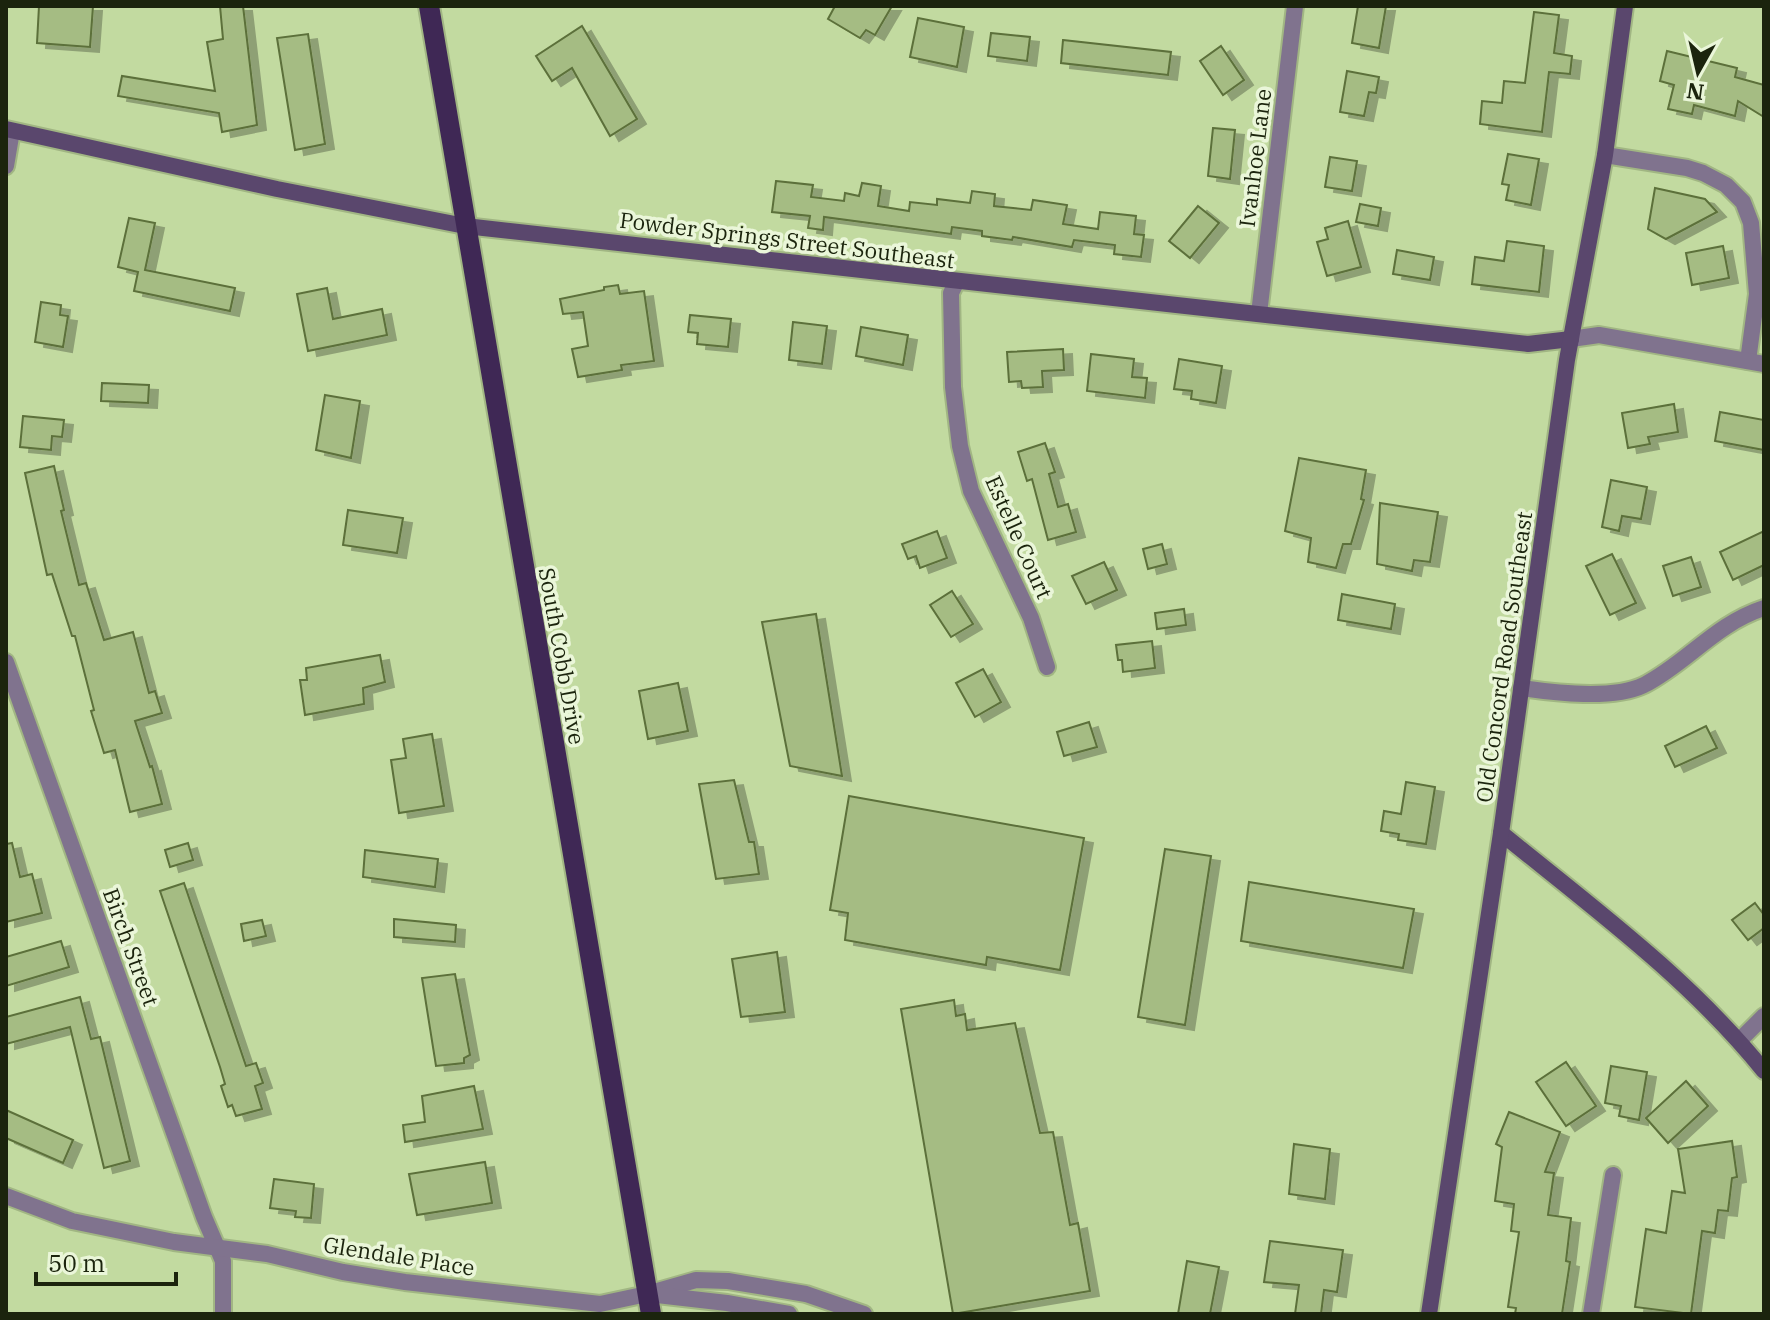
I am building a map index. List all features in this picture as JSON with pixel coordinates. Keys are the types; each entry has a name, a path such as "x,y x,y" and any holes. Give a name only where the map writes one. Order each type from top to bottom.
{"main road":[{"name":"South Cobb Drive","path":"429,6 649,1304"}],"street":[{"name":"Ivanhoe Lane","path":"1259,314 1295,6"},
{"name":"Old Concord Road Southeast","path":"1429,1314 1571,339 1605,155 1625,6"},
{"name":"Powder Springs Street Southeast","path":"9,130 318,198 465,226 1528,344 1571,339"},
{"path":"6,166 9,130"},
{"path":"1571,339 1599,335 1756,362 1757,294 1751,223 1743,202 1726,185 1695,170 1605,155"},
{"name":"Estelle Court","path":"957,281 951,293 953,387 960,446 971,491 1031,618 1047,667"},
{"path":"1521,688 1597,693 1642,686 1706,638 1749,613 1764,608"},
{"name":"Birch Street","path":"6,662 215,1247 223,1261 223,1314"},
{"path":"1501,833 1648,954 1739,1041 1764,1071"},
{"path":"1739,1041 1764,1016"},
{"path":"1591,1314 1613,1175"},
{"name":"Glendale Place","path":"6,1196 72,1221 174,1242 267,1254 343,1272 538,1299 649,1304"},
{"path":"649,1304 696,1280 728,1281 806,1294 864,1314"},
{"path":"649,1304 727,1303 789,1314"}],"building":[{"path":"39,6 93,6 90,47 37,43"},
{"path":"220,6 243,6 257,125 222,132 219,113 118,96 122,76 215,91 207,42 223,39"},
{"path":"835,6 892,6 875,35 866,30 860,38 828,19"},
{"path":"1358,6 1386,6 1379,48 1352,43"},
{"path":"1534,12 1559,15 1554,53 1572,56 1570,74 1549,72 1542,132 1480,124 1482,101 1502,103 1504,81 1525,83"},
{"path":"918,18 964,27 957,67 910,57"},
{"path":"582,26 637,119 610,136 572,68 552,81 536,56"},
{"path":"991,33 1030,37 1027,61 988,56"},
{"path":"308,34 325,144 295,150 277,38"},
{"path":"1063,40 1171,52 1168,75 1061,63"},
{"path":"1221,46 1244,80 1223,95 1200,61"},
{"path":"1667,51 1737,68 1735,77 1764,85 1764,117 1738,101 1735,116 1694,105 1692,114 1668,109 1674,85 1660,81"},
{"path":"1347,71 1379,77 1376,93 1369,92 1364,116 1340,112"},
{"path":"1213,128 1235,130 1230,179 1208,176"},
{"path":"1508,154 1539,159 1531,205 1506,200 1509,185 1502,184"},
{"path":"1330,157 1357,161 1352,191 1325,187"},
{"path":"776,181 813,185 811,197 844,201 845,193 859,196 862,183 881,186 878,206 909,211 910,202 937,205 937,199 970,203 972,191 995,194 994,206 1031,210 1033,200 1067,205 1063,224 1098,229 1100,212 1136,216 1134,234 1144,235 1141,257 1114,254 1115,245 1074,240 1072,247 1013,237 1012,240 982,236 982,231 952,227 951,234 824,217 823,230 808,228 810,216 772,212"},
{"path":"1655,188 1705,199 1717,212 1666,239 1648,229"},
{"path":"1360,204 1381,208 1378,226 1356,222"},
{"path":"1198,206 1219,223 1190,258 1169,241"},
{"path":"129,218 155,223 145,270 235,288 230,311 134,291 138,272 118,267"},
{"path":"1348,221 1361,267 1327,276 1317,242 1328,239 1325,228"},
{"path":"1507,241 1544,246 1539,292 1472,284 1475,257 1504,261"},
{"path":"1723,246 1729,278 1692,285 1686,253"},
{"path":"1397,250 1434,257 1430,280 1393,274"},
{"path":"618,285 620,294 644,291 654,361 621,365 622,370 578,377 572,349 588,346 583,312 563,314 560,299"},
{"path":"327,288 333,319 382,309 387,335 308,351 297,294"},
{"path":"41,302 61,305 60,315 68,316 63,347 35,342"},
{"path":"690,315 731,319 728,347 697,344 698,333 688,332"},
{"path":"793,322 827,326 822,364 789,360"},
{"path":"861,327 908,335 903,365 856,356"},
{"path":"1063,349 1064,370 1042,371 1043,387 1022,388 1021,381 1009,382 1007,352"},
{"path":"1091,354 1134,359 1132,377 1147,378 1145,398 1087,391"},
{"path":"1179,359 1222,366 1216,403 1191,399 1192,391 1174,389"},
{"path":"102,383 149,385 148,403 101,401"},
{"path":"325,395 360,401 351,458 316,450"},
{"path":"1674,404 1678,432 1648,437 1650,444 1628,448 1622,413"},
{"path":"1720,412 1764,420 1764,450 1715,441"},
{"path":"23,416 64,420 62,437 52,436 51,450 20,447"},
{"path":"1045,443 1055,472 1049,474 1058,507 1068,504 1076,532 1048,540 1032,479 1027,481 1018,452"},
{"path":"1299,458 1366,470 1361,499 1364,500 1351,544 1343,544 1336,568 1308,562 1311,538 1285,531"},
{"path":"54,466 64,510 61,511 79,585 86,583 104,640 133,632 149,693 155,691 162,713 135,721 162,804 130,812 115,750 104,753 91,711 94,710 75,636 72,636 52,574 47,575 25,473"},
{"path":"1611,480 1647,487 1641,519 1622,516 1619,531 1602,527"},
{"path":"1380,503 1438,512 1430,562 1414,560 1412,571 1377,564"},
{"path":"348,510 403,518 397,553 343,545"},
{"path":"937,531 947,558 920,568 916,556 908,559 902,544"},
{"path":"1764,531 1764,565 1733,580 1720,552"},
{"path":"1162,544 1167,564 1148,569 1143,549"},
{"path":"1612,554 1636,603 1610,615 1586,566"},
{"path":"1691,557 1701,587 1673,596 1663,566"},
{"path":"1104,562 1117,590 1086,604 1072,576"},
{"path":"952,591 973,624 951,637 930,605"},
{"path":"1342,594 1395,604 1391,629 1338,620"},
{"path":"1184,609 1186,625 1157,629 1155,613"},
{"path":"816,614 842,776 790,766 762,622"},
{"path":"1152,641 1155,668 1123,672 1116,645"},
{"path":"380,655 385,682 363,688 364,704 305,715 300,680 307,680 306,668"},
{"path":"983,669 1001,702 975,717 956,683"},
{"path":"678,683 688,731 648,739 639,691"},
{"path":"1089,722 1097,747 1064,756 1057,732"},
{"path":"1706,726 1717,748 1675,767 1665,746"},
{"path":"432,734 444,806 399,813 391,760 406,758 403,739"},
{"path":"734,780 749,842 754,842 759,874 716,879 699,784"},
{"path":"1406,782 1435,787 1426,844 1398,840 1399,834 1381,831 1384,811 1401,814"},
{"path":"849,796 1084,838 1060,970 987,957 986,965 845,940 848,913 830,910"},
{"path":"12,843 20,877 32,874 42,913 6,922 6,844"},
{"path":"188,843 193,860 170,867 165,850"},
{"path":"1165,849 1211,856 1185,1025 1138,1017"},
{"path":"365,850 438,859 435,887 363,877"},
{"path":"1249,882 1414,909 1403,968 1241,941"},
{"path":"184,883 246,1066 256,1063 263,1083 255,1086 262,1109 236,1116 232,1105 228,1107 221,1086 225,1084 220,1067 160,891"},
{"path":"1755,903 1764,915 1764,928 1748,940 1732,920"},
{"path":"394,919 456,925 455,942 394,937"},
{"path":"262,920 266,936 244,941 241,924"},
{"path":"61,941 69,967 6,986 6,957"},
{"path":"777,952 785,1012 741,1017 732,959"},
{"path":"455,974 470,1055 464,1058 464,1063 436,1066 422,978"},
{"path":"80,997 91,1039 100,1037 130,1161 104,1168 70,1027 6,1044 6,1017"},
{"path":"954,1000 956,1016 965,1014 967,1030 1015,1023 1040,1133 1053,1132 1070,1225 1078,1223 1090,1291 953,1314 901,1009"},
{"path":"1566,1062 1596,1106 1566,1126 1536,1082"},
{"path":"1611,1066 1647,1072 1639,1120 1619,1116 1621,1106 1605,1103"},
{"path":"1686,1081 1708,1106 1668,1143 1646,1118"},
{"path":"474,1086 483,1129 405,1142 403,1125 425,1122 422,1096"},
{"path":"6,1110 73,1140 63,1163 6,1138"},
{"path":"1509,1112 1560,1132 1545,1172 1554,1173 1548,1215 1571,1218 1566,1261 1570,1262 1562,1314 1515,1314 1516,1308 1508,1307 1519,1232 1511,1231 1514,1204 1495,1201 1502,1147 1496,1144"},
{"path":"1732,1141 1737,1177 1732,1178 1728,1211 1718,1210 1715,1233 1702,1231 1691,1314 1635,1307 1646,1229 1666,1233 1672,1191 1685,1193 1678,1149"},
{"path":"1294,1144 1330,1149 1325,1199 1289,1194"},
{"path":"485,1162 492,1203 417,1215 409,1174"},
{"path":"274,1179 314,1184 311,1218 295,1217 296,1211 270,1208"},
{"path":"1270,1241 1343,1250 1337,1292 1324,1290 1321,1314 1295,1314 1299,1285 1264,1282"},
{"path":"1187,1261 1219,1267 1210,1314 1178,1314"}]}
